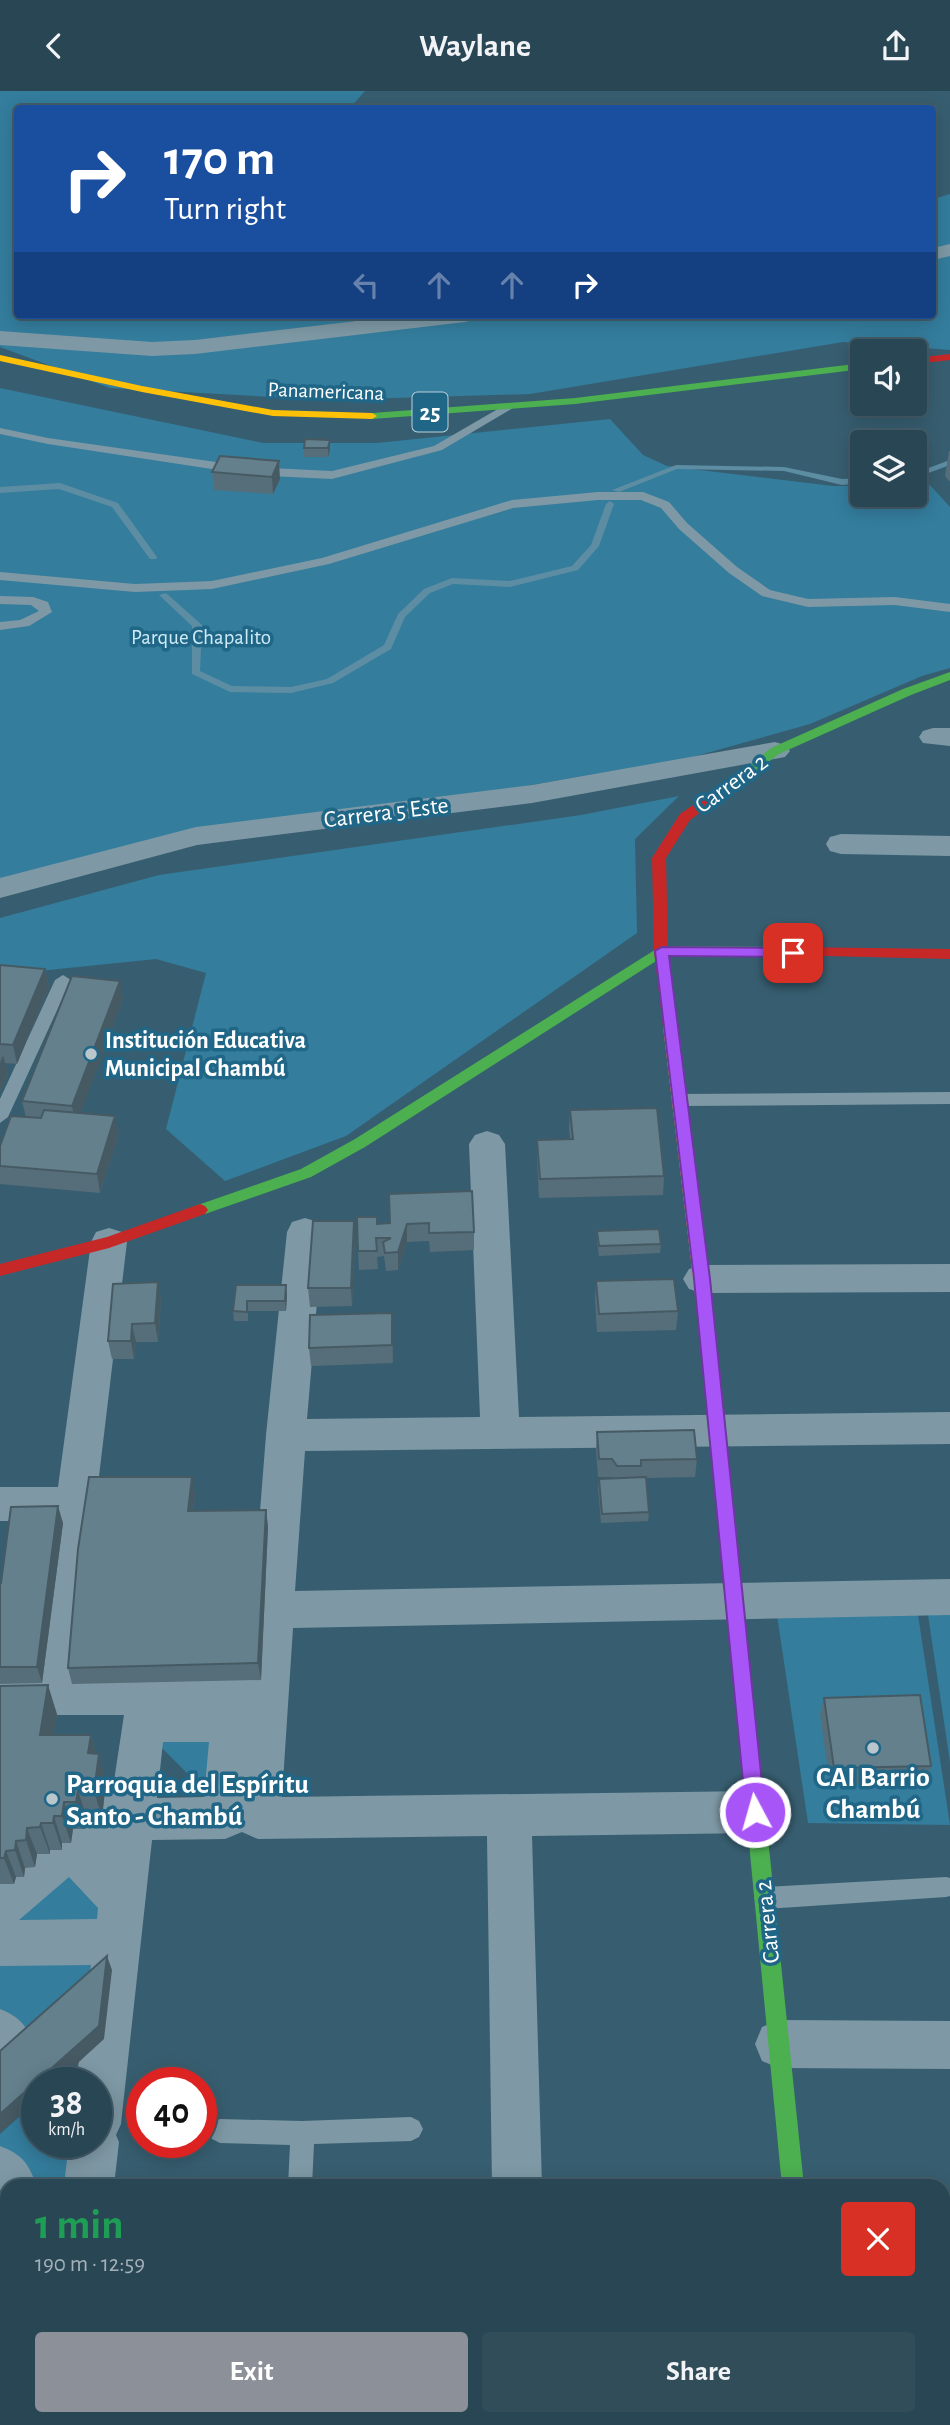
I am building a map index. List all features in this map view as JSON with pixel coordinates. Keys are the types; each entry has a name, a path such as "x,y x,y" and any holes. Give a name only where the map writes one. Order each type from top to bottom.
{"street":[{"path":"0,338 152,349 195,347 431,319"},
{"path":"927,360 950,357"},
{"name":"Panamericana","path":"0,358 142,389 273,413 372,416 507,408 850,368"},
{"name":"Carrera 2","path":"792,2179 702,1279 662,951 659,858 685,817 775,751 907,692 950,676"},
{"name":"Carrera 5 Este","path":"0,888 196,836 532,794 775,751"},
{"path":"841,844 950,846"},
{"path":"1,1265 109,1242 306,1173 360,1143 662,951 950,954"},
{"path":"487,1144 500,1431"},
{"path":"305,1232 286,1435 258,1818 755,1812"},
{"path":"51,1696 109,1242"},
{"path":"702,1279 950,1278"},
{"path":"286,1435 717,1428 950,1428"},
{"path":"0,1504 76,1504"},
{"path":"273,1610 950,1597"},
{"path":"0,1696 267,1696"},
{"path":"1,1923 71,1846 133,1805 103,2067"},
{"path":"509,1815 517,2179"},
{"path":"71,1846 120,1922"},
{"path":"1,1923 120,1922"},
{"path":"0,2033 10,2046 0,2055"},
{"path":"779,2044 950,2045"},
{"path":"90,2179 92,2158"}],"lane":[{"path":"0,431 48,441 251,471 332,475 438,448 507,408"},
{"path":"0,576 135,588 212,585 325,561 512,504 598,496 643,496 665,505 683,526 733,570 766,593 808,603 895,600 950,608"},
{"path":"0,600 33,601 43,605 46,612 37,619 13,627 0,626"},
{"path":"0,1117 63,980"},
{"path":"680,1100 950,1098"},
{"path":"765,1898 946,1887"},
{"path":"220,2131 302,2133 411,2129"},
{"path":"300,2179 302,2133"}],"green space":[{"path":"0,91 365,91 353,105 14,105 14,319 936,319 936,198 950,194 950,350 927,348 927,339 850,339 850,343 530,394 327,400 110,388 0,347"},
{"name":"Parque Chapalito","path":"0,388 263,443 377,443 610,419 643,455 667,466 850,486 850,507 927,507 927,485 930,485 950,507 950,668 922,676 810,724 689,758 286,827 0,884"},
{"path":"679,796 635,839 637,933 346,1136 225,1181 166,1129 206,973 156,959 0,975 0,918 159,875 581,815"},
{"path":"777,1615 918,1615 950,1825 808,1823"},
{"path":"928,1615 950,1615 950,1762"},
{"path":"144,1730 223,1730 217,1803"},
{"path":"68,1859 112,1905 109,1933 0,1924"},
{"path":"104,1954 101,1980 27,2046 0,2015 0,1955"},
{"path":"21,2115 21,2158 79,2158 77,2179 22,2179 0,2152 0,2134"}],"building":[{"path":"305,439 330,440 328,448 304,448"},
{"path":"220,456 279,461 272,477 212,472"},
{"path":"0,965 45,969 13,1045 0,1044"},
{"path":"72,976 120,981 72,1106 22,1101"},
{"path":"657,1108 664,1176 540,1179 537,1140 573,1139 570,1110"},
{"path":"44,1110 115,1116 97,1174 0,1166 0,1146 11,1116 41,1118"},
{"path":"472,1191 474,1232 429,1233 429,1223 407,1224 398,1252 385,1253 383,1242 391,1238 376,1238 377,1251 358,1251 357,1217 377,1217 377,1224 390,1223 389,1194"},
{"path":"313,1221 354,1221 351,1288 308,1288"},
{"path":"659,1229 661,1244 599,1246 597,1231"},
{"path":"674,1279 678,1311 599,1314 596,1281"},
{"path":"158,1282 155,1323 132,1324 131,1341 108,1341 113,1284"},
{"path":"236,1285 286,1285 285,1301 247,1301 247,1312 233,1311"},
{"path":"392,1313 392,1345 309,1348 310,1315"},
{"path":"694,1430 697,1459 641,1460 641,1466 617,1466 612,1459 599,1459 597,1432"},
{"path":"89,1477 192,1477 188,1511 266,1510 258,1663 68,1668 78,1549"},
{"path":"646,1477 649,1512 602,1514 599,1479"},
{"path":"58,1506 37,1667 0,1667 0,1583 11,1507"},
{"name":"Parroquia del Espíritu Santo - Chambú","path":"48,1685 40,1735 91,1735 88,1753 99,1754 94,1791 78,1791 76,1802 64,1802 62,1816 54,1816 53,1823 41,1823 40,1827 27,1828 26,1840 16,1841 15,1850 6,1851 4,1858 0,1858 0,1686"},
{"name":"CAI Barrio Chambú","path":"920,1695 931,1766 834,1768 824,1698"},
{"path":"107,1956 99,2026 53,2067 21,2067 21,2095 0,2114 0,2051"}],"waterway":[{"path":"927,471 950,462"},
{"path":"616,490 676,467 784,469 842,482 850,481"},
{"path":"0,490 60,486 115,505 153,557"},
{"path":"163,595 197,625 195,672 230,689 291,690 330,681 388,647 401,616 427,591 452,581 510,584 575,568 595,546 610,504"}],"traffic: fast":[{"path":"372,416 575,401 850,368"},
{"path":"736,780 775,751 907,692 950,676"},
{"path":"200,1210 306,1173 360,1143 661,951 789,952"},
{"path":"709,1345 792,2179"}],"traffic: slow":[{"path":"0,358 142,389 273,413 372,416"},
{"path":"670,1026 709,1345"}],"traffic: jam":[{"path":"927,360 950,357"},
{"path":"670,1026 661,951 659,858 685,817 736,780"},
{"path":"789,952 950,954"},
{"path":"0,1270 109,1242 200,1210"}],"place":[{"name":"Institución Educativa Municipal Chambú","path":"91,1054"},
{"name":"CAI Barrio Chambú","path":"873,1748"},
{"name":"Parroquia del Espíritu Santo - Chambú","path":"52,1799"}],"route":[{"path":"755,1812 702,1279 662,951 793,953"}]}
